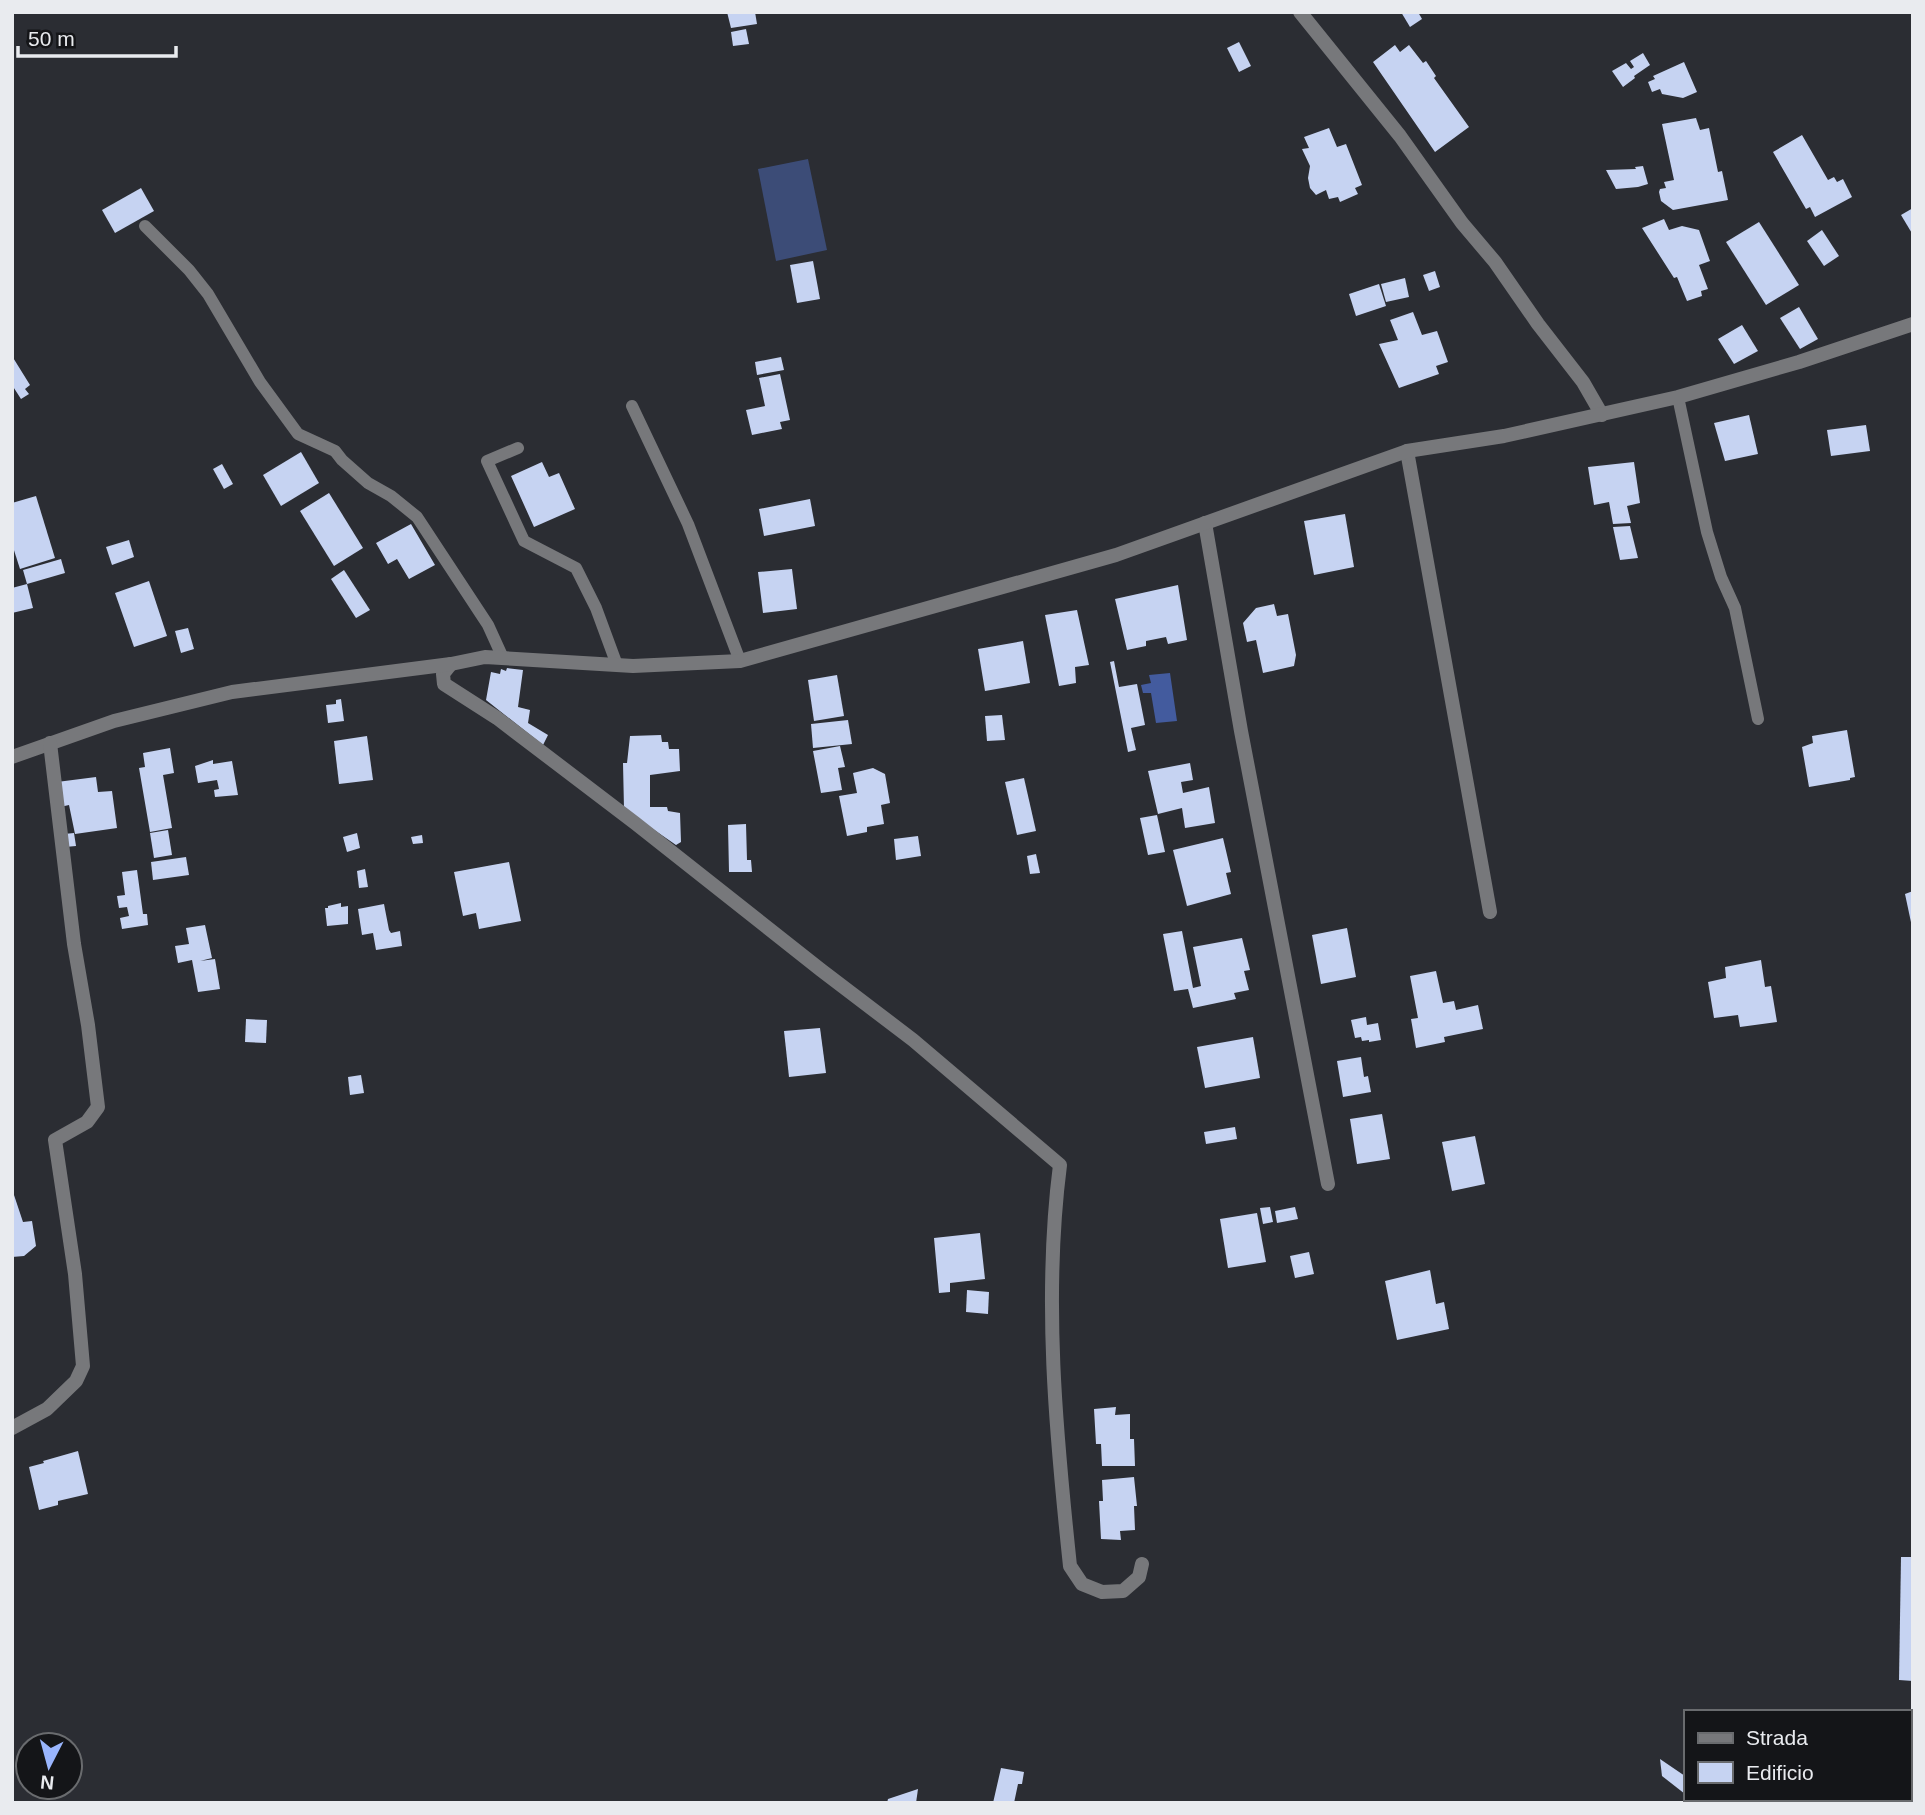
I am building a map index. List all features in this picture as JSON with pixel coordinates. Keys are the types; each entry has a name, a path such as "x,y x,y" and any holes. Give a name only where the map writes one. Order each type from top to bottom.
{"street":[{"path":"1300,12 1400,136 1462,223 1495,261 1583,382 1602,415"},
{"path":"12,757 114,722 232,692 451,664 485,657 617,665 740,661 1116,555 1406,451 1504,436 1678,397 1799,362 1913,324"},
{"path":"1406,451 1490,912"},
{"path":"1205,523 1234,697 1328,1184"},
{"path":"451,664 443,674 444,684 497,718 913,1040 1060,1165 1055,1205 1054,1369 1070,1566 1082,1584 1102,1592 1124,1591 1139,1577 1142,1563"},
{"path":"12,1428 47,1409 76,1381 83,1366 75,1274 55,1140 87,1122 98,1107 74,944 50,743"}],"lane":[{"path":"145,226 189,270 208,295 260,382 298,434 335,451 368,483 391,496 417,517 488,625 503,658"},
{"path":"1678,397 1707,532 1721,577 1735,608 1758,719"},
{"path":"632,406 688,524 740,661"},
{"path":"518,448 487,461 524,541 576,568 596,608 617,665"}],"shaded area":[{"path":"808,159 827,250 776,261 758,169"},
{"path":"1170,673 1177,721 1156,723 1151,693 1143,693 1141,685 1151,683 1149,675"}],"building":[{"path":"727,12 755,12 757,24 731,28"},
{"path":"1401,12 1418,12 1422,19 1410,27"},
{"path":"746,29 749,44 733,46 731,32"},
{"path":"1239,42 1251,66 1239,72 1227,48"},
{"path":"1395,45 1400,52 1409,45 1423,63 1426,61 1436,76 1434,78 1469,127 1435,152 1373,62"},
{"path":"1643,53 1650,65 1623,87 1612,71 1626,63 1631,69 1634,67 1630,61"},
{"path":"1684,62 1697,92 1683,98 1662,94 1660,89 1652,92 1648,82 1655,79 1653,76"},
{"path":"1696,118 1700,130 1709,128 1718,172 1722,171 1728,200 1673,210 1661,201 1659,192 1660,189 1666,188 1664,182 1674,180 1662,124"},
{"path":"1329,128 1337,147 1346,144 1362,185 1355,188 1358,194 1340,202 1338,197 1329,199 1326,190 1316,195 1310,188 1310,166 1302,149 1309,148 1304,137"},
{"path":"1802,135 1828,180 1834,177 1837,182 1843,179 1852,197 1815,217 1810,207 1806,209 1773,152"},
{"path":"1643,166 1648,184 1638,187 1616,189 1606,170 1636,169 1635,167"},
{"path":"141,188 154,211 115,233 102,210"},
{"path":"1913,208 1913,235 1901,215"},
{"path":"1664,219 1669,230 1682,226 1699,230 1710,261 1699,265 1708,289 1701,291 1702,296 1687,301 1677,277 1674,278 1642,228"},
{"path":"1759,222 1799,285 1766,305 1726,242"},
{"path":"1822,230 1839,256 1824,266 1807,241"},
{"path":"813,261 820,299 797,303 790,265"},
{"path":"1435,271 1440,287 1429,291 1423,275"},
{"path":"1405,278 1409,297 1386,302 1381,284"},
{"path":"1379,284 1386,306 1356,316 1349,294"},
{"path":"1799,307 1818,339 1800,349 1780,318"},
{"path":"1413,312 1422,335 1437,331 1448,362 1436,366 1439,374 1399,388 1379,344 1398,340 1390,320"},
{"path":"1742,325 1758,351 1734,364 1718,339"},
{"path":"12,356 30,385 25,389 29,394 21,399 12,385"},
{"path":"781,357 784,370 757,375 755,362"},
{"path":"780,374 790,420 780,422 782,429 752,435 746,410 765,406 759,378"},
{"path":"1749,415 1758,454 1725,461 1714,423"},
{"path":"1866,425 1870,451 1831,456 1827,430"},
{"path":"301,452 319,483 281,506 263,475"},
{"path":"542,462 549,477 559,473 575,509 534,527 511,476"},
{"path":"1634,462 1640,503 1627,506 1631,523 1613,524 1609,502 1594,505 1588,467"},
{"path":"222,464 233,484 224,489 213,469"},
{"path":"329,493 363,548 334,566 300,511"},
{"path":"36,496 55,558 20,569 12,544 12,503"},
{"path":"810,499 815,526 764,536 759,509"},
{"path":"1345,514 1354,567 1314,575 1304,521"},
{"path":"411,524 435,565 409,579 397,559 388,564 376,543"},
{"path":"1630,526 1638,558 1620,560 1613,527"},
{"path":"129,540 134,557 112,565 106,547"},
{"path":"61,559 65,573 27,584 23,570"},
{"path":"792,569 797,609 763,613 758,572"},
{"path":"344,570 370,610 356,618 331,579"},
{"path":"149,581 167,636 134,647 115,593"},
{"path":"27,584 33,608 12,613 12,588"},
{"path":"1178,585 1187,640 1168,644 1166,637 1146,641 1146,646 1127,650 1115,599"},
{"path":"1274,604 1277,616 1288,614 1296,655 1294,666 1263,673 1256,640 1247,642 1243,623 1256,608"},
{"path":"1077,610 1089,665 1075,667 1076,683 1059,686 1045,615"},
{"path":"188,628 194,649 181,653 175,631"},
{"path":"1023,641 1030,683 985,691 978,649"},
{"path":"1114,661 1119,687 1137,684 1145,725 1131,728 1136,750 1128,752 1110,662"},
{"path":"507,668 523,670 518,707 530,710 528,723 548,735 543,745 486,700 491,672 500,674 501,669 506,671"},
{"path":"837,675 844,716 814,721 808,680"},
{"path":"341,699 344,721 328,723 326,705 336,704 336,700"},
{"path":"1002,715 1005,740 987,741 985,716"},
{"path":"848,720 852,744 813,748 811,724"},
{"path":"1847,730 1855,777 1809,787 1802,747 1813,743 1812,736"},
{"path":"661,735 662,742 668,742 669,749 679,749 680,771 650,775 650,807 667,807 668,811 680,813 681,842 676,845 624,809 623,763 627,763 630,736"},
{"path":"367,736 373,780 339,784 334,741"},
{"path":"840,746 845,767 838,768 842,790 821,793 813,751"},
{"path":"170,748 174,773 163,775 172,828 150,832 139,768 145,767 143,753"},
{"path":"213,760 213,764 232,761 238,795 215,797 214,790 219,789 217,780 198,783 195,766"},
{"path":"1190,763 1193,780 1181,782 1183,793 1209,787 1215,823 1185,828 1182,808 1158,814 1148,771"},
{"path":"873,768 885,774 890,803 881,805 884,824 867,827 867,832 847,836 839,796 857,793 853,773"},
{"path":"96,777 98,792 112,791 117,828 75,834 69,805 60,807 57,782"},
{"path":"1024,778 1036,831 1017,835 1005,782"},
{"path":"1157,815 1165,852 1148,855 1140,818"},
{"path":"746,824 747,860 751,860 752,872 729,872 728,825"},
{"path":"168,830 172,855 154,858 150,833"},
{"path":"74,833 76,846 65,847 64,834"},
{"path":"357,833 360,848 347,852 343,837"},
{"path":"422,835 423,843 413,844 411,837"},
{"path":"918,836 921,856 896,860 894,839"},
{"path":"1223,838 1231,872 1226,873 1231,894 1187,906 1173,850"},
{"path":"1036,854 1040,873 1030,874 1027,856"},
{"path":"186,857 189,875 153,880 151,862"},
{"path":"509,862 521,921 479,929 476,913 463,916 454,872"},
{"path":"365,869 368,887 359,888 357,871"},
{"path":"137,870 143,914 147,914 148,925 122,929 120,918 129,916 127,907 119,908 117,896 125,895 122,872"},
{"path":"1913,891 1913,927 1912,927 1905,894"},
{"path":"341,903 341,907 348,906 348,924 327,926 325,908"},
{"path":"384,904 389,930 391,933 400,931 402,946 376,950 373,933 362,935 358,909"},
{"path":"205,925 212,958 200,961 215,959 220,989 198,992 192,960 178,963 175,946 189,944 186,928"},
{"path":"1347,928 1356,977 1321,984 1312,935"},
{"path":"1182,931 1193,988 1201,986 1193,947 1242,938 1250,970 1244,971 1249,990 1234,993 1236,999 1193,1008 1188,989 1174,991 1163,934"},
{"path":"1761,960 1765,987 1771,986 1777,1022 1740,1027 1738,1015 1714,1018 1708,982 1726,978 1725,967"},
{"path":"1436,971 1443,1003 1454,1001 1456,1010 1478,1005 1483,1029 1444,1037 1445,1042 1416,1048 1411,1019 1418,1018 1410,976"},
{"path":"1366,1017 1367,1025 1378,1023 1381,1040 1369,1042 1362,1041 1361,1037 1355,1038 1351,1020"},
{"path":"246,1019 267,1020 266,1043 245,1042"},
{"path":"820,1028 826,1073 789,1077 784,1031"},
{"path":"1253,1037 1260,1078 1205,1088 1197,1047"},
{"path":"1361,1057 1364,1077 1368,1076 1371,1092 1343,1097 1337,1061"},
{"path":"361,1075 364,1093 350,1095 348,1077"},
{"path":"1382,1114 1390,1159 1357,1164 1350,1119"},
{"path":"1235,1127 1237,1139 1206,1144 1204,1132"},
{"path":"1475,1136 1485,1184 1452,1191 1442,1142"},
{"path":"12,1189 23,1222 32,1221 36,1246 24,1256 12,1257"},
{"path":"1270,1207 1273,1222 1263,1224 1260,1208"},
{"path":"1295,1207 1298,1219 1277,1223 1275,1211"},
{"path":"1257,1213 1266,1262 1228,1268 1220,1219"},
{"path":"980,1233 985,1279 950,1283 950,1292 939,1293 934,1238"},
{"path":"1309,1252 1314,1274 1295,1278 1290,1256"},
{"path":"1430,1270 1436,1304 1444,1302 1449,1329 1397,1340 1385,1281"},
{"path":"967,1290 989,1292 988,1314 966,1312"},
{"path":"1116,1407 1115,1415 1130,1414 1130,1439 1134,1439 1135,1466 1102,1466 1101,1444 1096,1444 1094,1409"},
{"path":"78,1451 88,1494 58,1501 58,1505 39,1510 29,1467"},
{"path":"1134,1477 1137,1506 1134,1506 1135,1530 1120,1531 1121,1540 1101,1539 1099,1501 1103,1501 1102,1480"},
{"path":"1901,1557 1913,1557 1913,1681 1899,1680"},
{"path":"1660,1759 1684,1775 1684,1793 1662,1776"},
{"path":"1001,1768 1024,1772 1014,1803 993,1803"},
{"path":"918,1789 916,1803 887,1803 888,1799"},
{"path":"1694,1801 1720,1803 1696,1803"}]}
